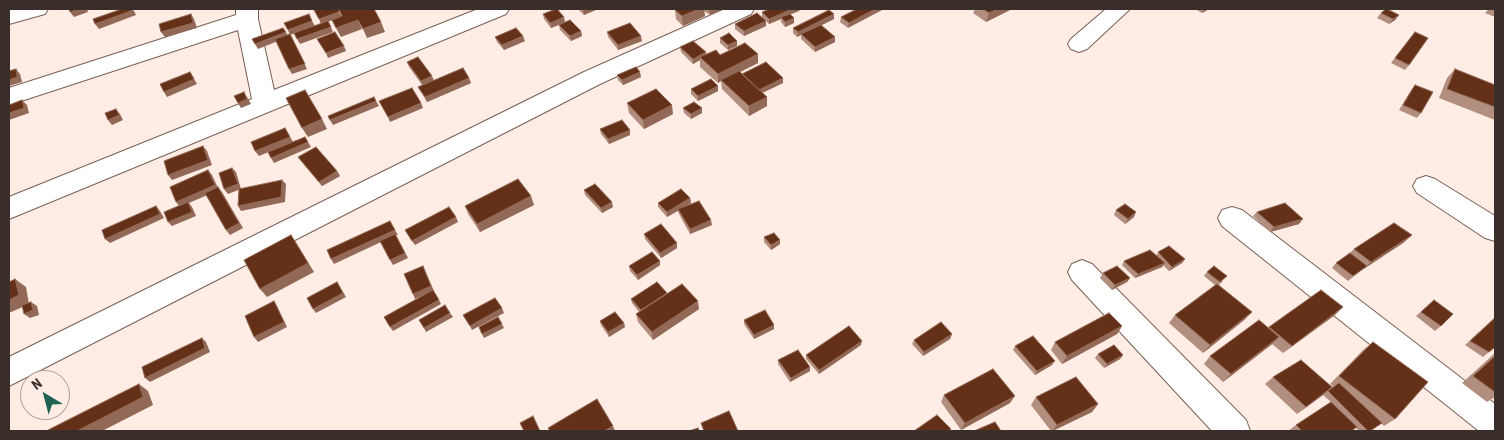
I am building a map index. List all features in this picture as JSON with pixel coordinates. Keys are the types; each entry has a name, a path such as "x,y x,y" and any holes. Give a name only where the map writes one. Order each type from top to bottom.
{"street":[{"path":"9,17 37,9"},
{"path":"9,208 498,9"},
{"path":"9,372 592,78 743,9"},
{"path":"1079,44 1119,9"},
{"path":"9,96 247,14 265,104"},
{"path":"1426,186 1495,230"},
{"path":"1232,218 1495,424"},
{"path":"1082,272 1234,431"}],"building":[{"path":"122,9 133,10 95,24 93,19"},
{"path":"374,9 381,22 363,29 358,20 336,28 332,20 342,16 339,10"},
{"path":"557,9 564,17 550,23 543,14"},
{"path":"699,9 682,16 675,10"},
{"path":"770,9 792,9 769,19 762,12"},
{"path":"857,9 875,9 849,23 841,17"},
{"path":"983,9 997,9 989,13"},
{"path":"1386,9 1399,15 1393,19 1381,13"},
{"path":"314,10 340,10 319,19"},
{"path":"829,10 834,14 798,32 793,28"},
{"path":"757,13 766,21 744,31 735,24"},
{"path":"191,14 193,23 161,32 159,24"},
{"path":"309,14 312,21 288,30 284,23"},
{"path":"790,14 794,18 785,22 781,17"},
{"path":"570,20 581,31 570,36 559,25"},
{"path":"328,21 331,27 297,39 294,33"},
{"path":"630,23 641,36 618,45 607,32"},
{"path":"821,25 835,37 815,47 801,34"},
{"path":"283,28 286,32 255,44 252,39"},
{"path":"516,28 523,36 502,45 495,37"},
{"path":"335,32 344,46 326,53 317,39"},
{"path":"1415,32 1428,38 1409,65 1395,58"},
{"path":"729,33 737,41 728,45 720,38"},
{"path":"290,34 305,64 289,69 275,39"},
{"path":"693,41 706,52 693,59 680,47"},
{"path":"745,43 758,54 718,74 700,57 716,50 720,55"},
{"path":"418,57 432,76 421,81 407,62"},
{"path":"766,62 783,78 759,90 742,74"},
{"path":"636,67 640,72 622,80 617,75"},
{"path":"463,68 469,78 425,97 418,87"},
{"path":"16,69 17,77 9,80 9,71"},
{"path":"1455,69 1495,85 1495,107 1447,89"},
{"path":"739,71 767,97 749,106 721,80"},
{"path":"190,72 194,79 164,92 160,84"},
{"path":"711,79 718,86 698,96 691,89"},
{"path":"1415,85 1433,92 1421,113 1403,105"},
{"path":"412,88 421,103 388,117 379,101"},
{"path":"656,89 672,105 643,120 627,103"},
{"path":"305,90 322,119 302,128 286,98"},
{"path":"244,92 247,99 238,103 234,96"},
{"path":"374,97 376,101 330,120 328,116"},
{"path":"22,100 24,108 9,113 9,105"},
{"path":"694,102 702,108 691,114 683,108"},
{"path":"116,109 119,115 108,120 105,113"},
{"path":"622,120 630,130 608,139 600,129"},
{"path":"285,128 290,137 255,151 251,142"},
{"path":"305,137 308,142 271,158 268,152"},
{"path":"203,146 208,160 168,175 164,161"},
{"path":"316,147 337,171 319,182 298,157"},
{"path":"232,168 238,184 224,189 219,173"},
{"path":"208,170 215,185 176,202 170,187"},
{"path":"518,179 531,196 477,224 465,206"},
{"path":"282,180 281,197 238,206 239,189"},
{"path":"595,184 612,202 601,208 584,190"},
{"path":"218,187 239,223 226,230 205,193"},
{"path":"681,189 690,198 667,212 658,203"},
{"path":"699,201 711,220 690,229 678,209"},
{"path":"188,202 192,212 168,222 164,212"},
{"path":"1285,203 1303,219 1274,227 1257,212"},
{"path":"1125,204 1136,212 1128,219 1116,210"},
{"path":"156,206 160,214 105,239 102,230"},
{"path":"449,207 456,217 412,241 405,230"},
{"path":"390,221 395,230 331,259 327,250"},
{"path":"1394,223 1412,235 1371,262 1354,249"},
{"path":"661,224 677,243 660,253 644,234"},
{"path":"774,233 780,240 771,245 764,237"},
{"path":"395,234 405,253 390,260 380,241"},
{"path":"291,235 308,263 260,289 244,260"},
{"path":"1169,246 1185,259 1172,267 1158,252"},
{"path":"1150,250 1165,263 1138,274 1124,261"},
{"path":"652,252 660,261 637,275 629,266"},
{"path":"1350,253 1367,266 1353,276 1336,263"},
{"path":"423,266 431,286 413,294 404,274"},
{"path":"1117,266 1130,278 1115,285 1103,273"},
{"path":"1214,266 1227,276 1220,282 1207,272"},
{"path":"15,279 19,295 9,300 9,282"},
{"path":"337,282 343,293 313,309 307,298"},
{"path":"657,282 667,293 641,310 631,299"},
{"path":"682,284 698,301 652,332 636,314"},
{"path":"1217,284 1252,312 1210,345 1175,315"},
{"path":"433,290 439,300 390,327 384,317"},
{"path":"1321,290 1343,307 1292,346 1269,327"},
{"path":"495,298 502,308 470,326 463,315"},
{"path":"1434,300 1453,314 1441,326 1421,312"},
{"path":"274,301 284,322 254,337 245,316"},
{"path":"31,302 33,310 24,314 22,305"},
{"path":"445,305 450,313 424,328 419,320"},
{"path":"765,310 774,325 754,335 744,320"},
{"path":"615,312 624,323 608,332 600,321"},
{"path":"1109,313 1122,326 1067,356 1055,342"},
{"path":"498,317 502,324 482,334 479,327"},
{"path":"1495,318 1495,347 1489,352 1470,341"},
{"path":"1259,320 1279,337 1231,374 1210,356"},
{"path":"941,322 952,334 924,352 914,340"},
{"path":"849,326 862,341 819,370 806,355"},
{"path":"1033,336 1055,361 1037,371 1015,346"},
{"path":"202,338 205,348 145,378 142,367"},
{"path":"1373,342 1428,382 1395,419 1339,376"},
{"path":"1114,345 1123,355 1107,364 1098,354"},
{"path":"798,350 810,367 791,378 778,360"},
{"path":"1495,356 1495,392 1473,376"},
{"path":"1301,360 1332,387 1306,407 1273,377"},
{"path":"993,369 1015,396 965,423 944,395"},
{"path":"1076,377 1098,404 1057,425 1036,397"},
{"path":"1339,383 1382,423 1368,431 1328,391"},
{"path":"139,384 143,397 77,431 46,431"},
{"path":"597,399 613,426 604,431 550,431 548,428"},
{"path":"1331,402 1357,427 1351,431 1302,431 1296,425"},
{"path":"729,411 738,431 704,431 701,423"},
{"path":"937,415 951,429 948,431 914,431"},
{"path":"533,416 540,431 524,431 520,423"},
{"path":"995,422 1001,431 974,431"}]}
